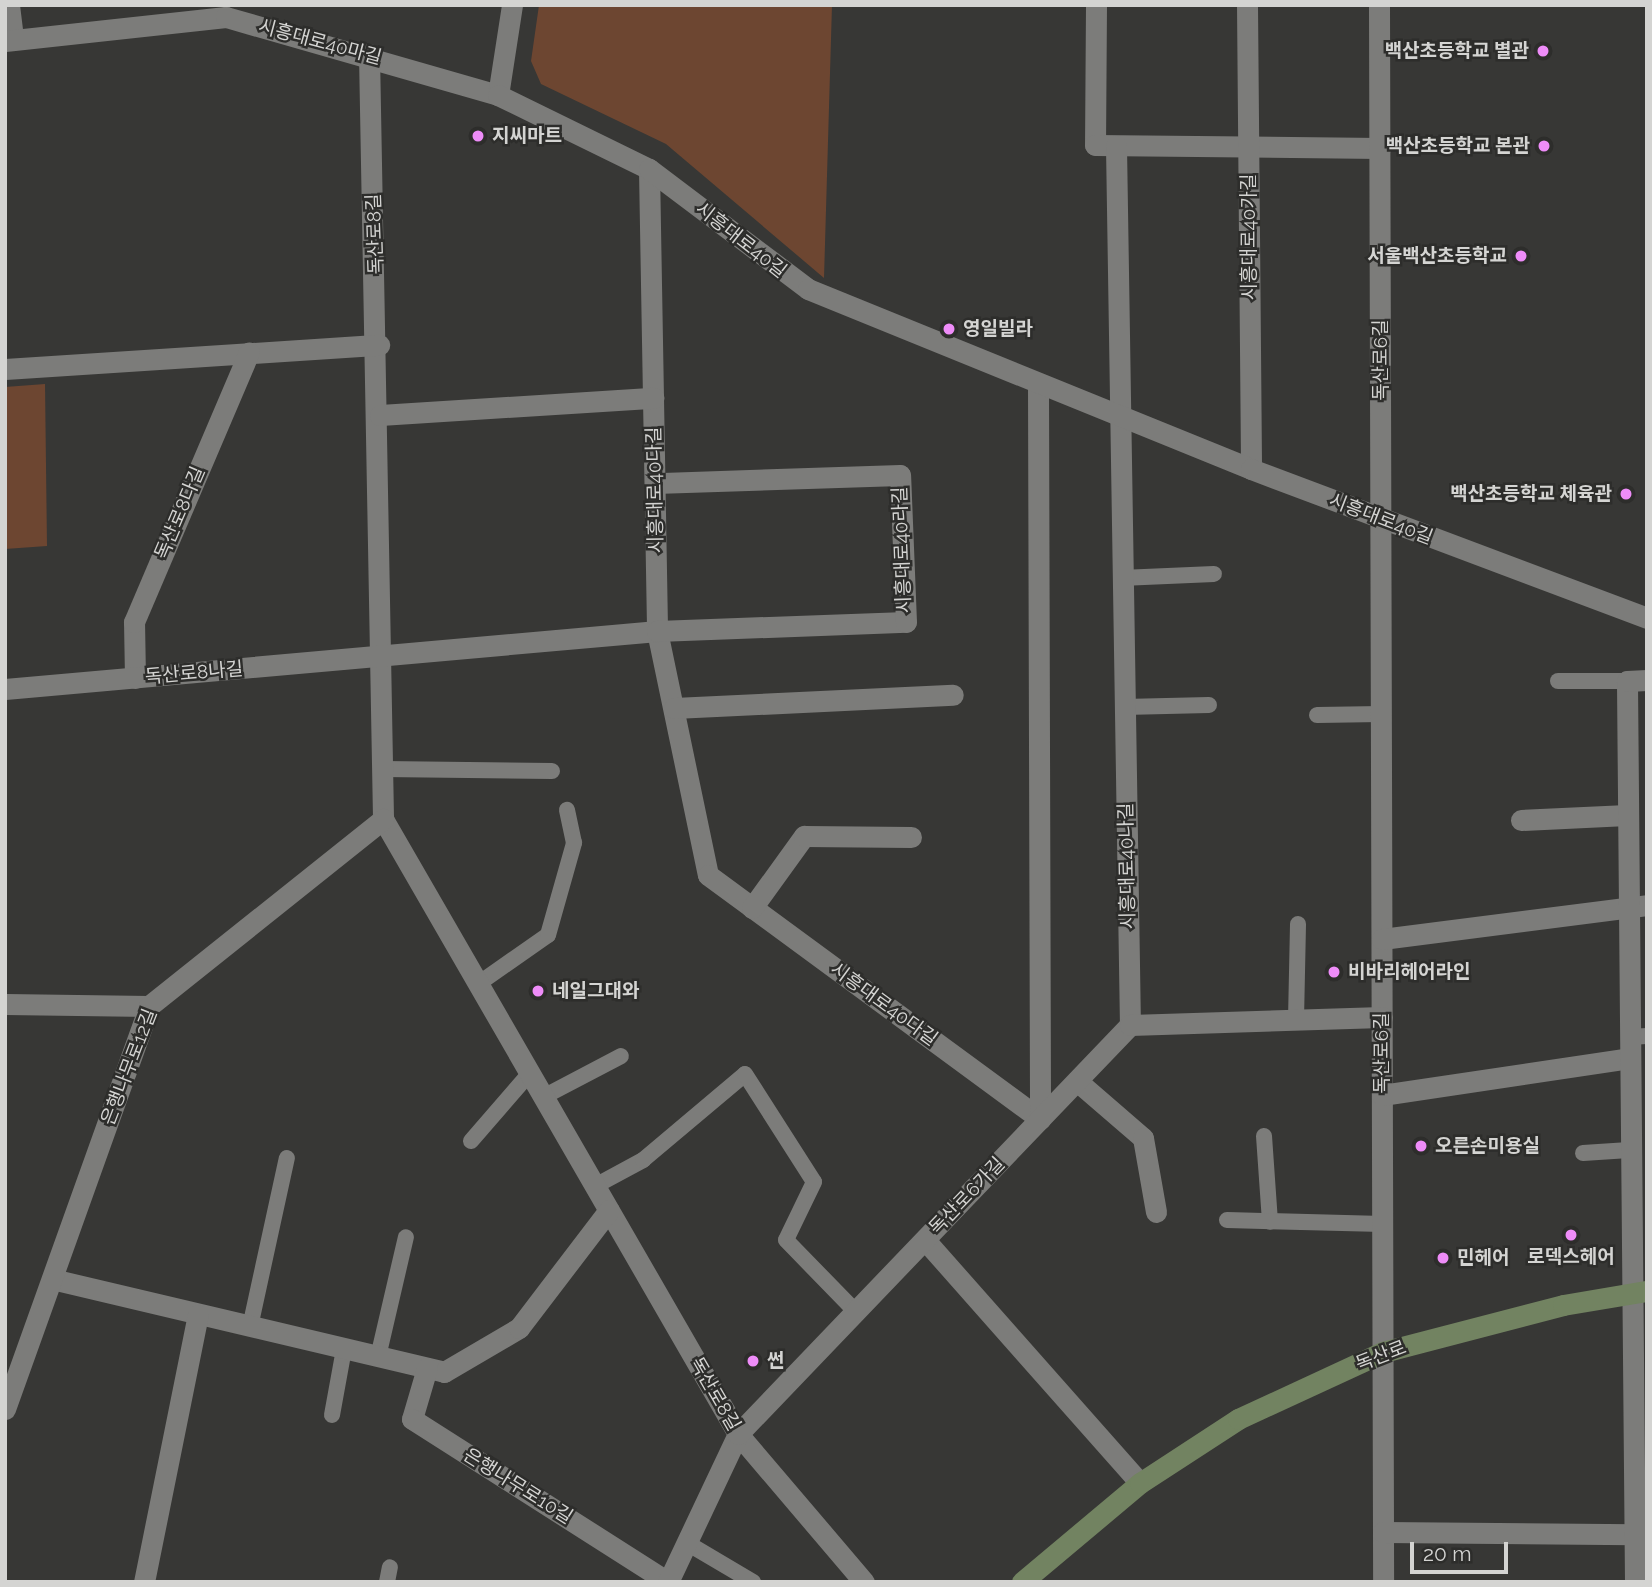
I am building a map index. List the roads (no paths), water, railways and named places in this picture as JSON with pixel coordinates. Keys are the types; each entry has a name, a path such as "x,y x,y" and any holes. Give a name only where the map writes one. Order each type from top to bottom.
{"main road":[{"name":"독산로","path":"1022,1582 1140,1483 1238,1419 1383,1352 1638,1292"}],"street":[{"name":"시흥대로40마길","path":"9,5 9,40 185,14 226,18 369,54 498,96"},
{"path":"498,96 512,5"},
{"path":"1096,5 1095,145 1380,148"},
{"name":"시흥대로40가길","path":"1247,5 1251,469"},
{"name":"독산로6길","path":"1379,5 1382,1582"},
{"name":"독산로8길","path":"369,54 379,345 383,818 738,1434 864,1582"},
{"name":"시흥대로40길","path":"498,96 649,169 808,289 1251,469 1647,618"},
{"path":"1116,146 1117,415"},
{"name":"시흥대로40다길","path":"649,169 657,631 708,875 1040,1119"},
{"path":"5,369 379,345"},
{"name":"독산로8다길","path":"135,678 134,622 249,353"},
{"path":"1038,384 1040,1119"},
{"path":"380,415 653,398"},
{"name":"시흥대로40나길","path":"1117,415 1130,1025"},
{"name":"시흥대로40라길","path":"655,483 900,475 906,622 657,631"},
{"path":"383,657 657,631"},
{"name":"독산로8나길","path":"5,689 383,657"},
{"path":"1635,1582 1634,1534 1640,1480 1638,1292 1629,1150 1629,1059 1638,1037 1637,906 1627,815 1637,680"},
{"path":"674,708 953,695"},
{"path":"1521,820 1627,815"},
{"name":"은행나무로12길","path":"5,1409 149,1006 383,818"},
{"path":"752,908 804,836 911,837"},
{"path":"1382,939 1637,906"},
{"path":"5,1004 149,1006"},
{"path":"1130,1025 1382,1017"},
{"name":"독산로6가길","path":"738,1434 1130,1025"},
{"path":"1382,1095 1629,1059"},
{"path":"1077,1081 1143,1138 1156,1212"},
{"path":"52,1279 444,1372 519,1328 609,1210"},
{"path":"925,1240 1140,1483"},
{"path":"144,1582 198,1315"},
{"name":"은행나무로10길","path":"428,1368 412,1419 668,1582 738,1434"},
{"path":"1382,1532 1634,1534"}],"lane":[{"path":"1121,578 1214,574"},
{"path":"1558,681 1637,680"},
{"path":"1124,707 1209,705"},
{"path":"1317,715 1381,714"},
{"path":"383,769 552,771"},
{"path":"478,984 548,935 574,843 567,810"},
{"path":"1296,1020 1298,924"},
{"path":"543,1097 621,1056"},
{"path":"471,1141 530,1073"},
{"path":"595,1186 643,1160 745,1074 814,1182 786,1240 856,1312"},
{"path":"1264,1136 1270,1222"},
{"path":"1583,1153 1629,1150"},
{"path":"250,1327 287,1158"},
{"path":"1227,1220 1383,1224"},
{"path":"378,1357 407,1237"},
{"path":"332,1415 344,1349"},
{"path":"687,1543 753,1582"}],"place":[{"name":"백산초등학교 별관","path":"1543,51"},
{"name":"지씨마트","path":"478,136"},
{"name":"백산초등학교 본관","path":"1544,146"},
{"name":"서울백산초등학교","path":"1521,256"},
{"name":"영일빌라","path":"949,329"},
{"name":"백산초등학교 체육관","path":"1626,494"},
{"name":"비바리헤어라인","path":"1334,972"},
{"name":"네일그대와","path":"538,991"},
{"name":"오른손미용실","path":"1421,1146"},
{"name":"로덱스헤어","path":"1571,1235"},
{"name":"민헤어","path":"1443,1258"},
{"name":"썬","path":"753,1361"}]}
